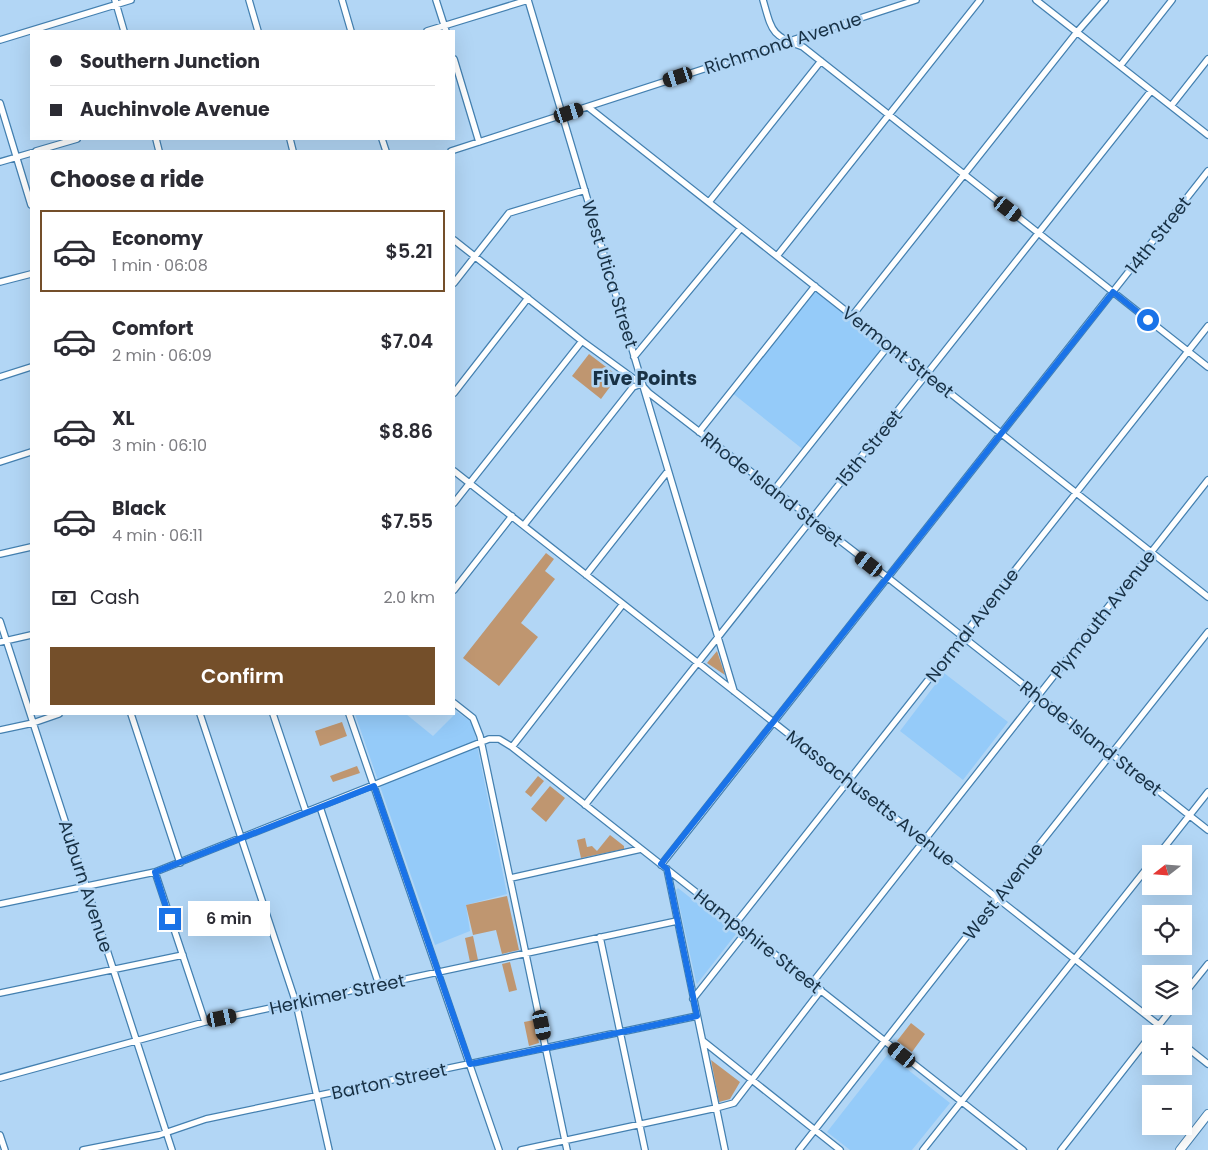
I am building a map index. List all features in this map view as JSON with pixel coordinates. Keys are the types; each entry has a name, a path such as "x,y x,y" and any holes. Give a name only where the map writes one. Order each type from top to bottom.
{"main road":[{"path":"1180,1150 1208,1114"}],"street":[{"path":"31,30 116,2 130,0"},
{"path":"249,0 258,30"},
{"path":"342,0 351,30"},
{"path":"436,0 445,29 528,0"},
{"name":"West Utica Street","path":"528,0 734,691"},
{"path":"763,0 772,29 777,35 787,42 803,47 821,60 1208,367"},
{"name":"Richmond Avenue","path":"454,150 916,0"},
{"path":"777,256 980,0"},
{"path":"1036,0 1208,135"},
{"path":"852,316 1077,32 1105,0"},
{"path":"1120,66 1172,0"},
{"path":"116,2 124,30"},
{"path":"0,40 30,30"},
{"path":"1171,106 1208,59"},
{"path":"709,202 821,60"},
{"path":"455,62 479,142"},
{"name":"15th Street","path":"585,805 1151,91"},
{"path":"0,103 30,202"},
{"name":"Vermont Street","path":"588,107 1208,597"},
{"path":"39,150 74,140"},
{"path":"0,162 30,152"},
{"name":"14th Street","path":"661,864 1208,171"},
{"path":"455,282 509,213 585,190"},
{"path":"634,357 741,228"},
{"name":"Rhode Island Street","path":"455,241 582,342 642,384 649,393 1208,830"},
{"path":"0,282 30,274"},
{"path":"699,432 815,286"},
{"path":"455,392 528,298"},
{"name":"Normal Avenue","path":"736,923 1208,326"},
{"path":"455,502 582,342"},
{"path":"774,490 889,345"},
{"path":"0,377 30,367"},
{"path":"524,526 633,387 642,384"},
{"path":"0,462 30,452"},
{"path":"586,575 668,471"},
{"name":"Massachusetts Avenue","path":"455,472 1159,1025"},
{"name":"Plymouth Avenue","path":"812,983 1208,480"},
{"path":"455,589 512,516"},
{"path":"0,554 30,547"},
{"path":"512,747 623,604"},
{"name":"Auburn Avenue","path":"0,622 3,641 30,715"},
{"name":"West Avenue","path":"799,1150 1208,632"},
{"path":"3,641 30,635"},
{"path":"455,704 473,718 477,724 482,742 567,1150"},
{"name":"Auburn Avenue","path":"30,715 172,1150"},
{"path":"0,730 33,723 56,715"},
{"path":"131,715 180,862"},
{"path":"200,715 296,1003 329,1150"},
{"path":"274,715 306,812"},
{"path":"349,715 499,1150"},
{"name":"Hampshire Street","path":"482,742 489,739 500,739 512,747 1023,1150"},
{"path":"0,904 155,872 482,742"},
{"path":"1166,845 1208,792"},
{"path":"320,807 379,985"},
{"path":"511,878 641,849"},
{"path":"667,869 676,921 725,1150"},
{"path":"155,872 204,1022"},
{"path":"923,1150 1142,874"},
{"name":"Herkimer Street","path":"0,1078 204,1022 676,921"},
{"path":"693,999 746,932"},
{"path":"600,937 646,1150"},
{"path":"0,993 183,955"},
{"path":"1192,984 1208,964"},
{"path":"521,1150 734,1103 821,990"},
{"path":"1159,1025 1167,1015"},
{"name":"Barton Street","path":"83,1150 166,1133 206,1119 697,1016"},
{"path":"702,1041 840,1150"},
{"path":"1061,1150 1142,1047"},
{"path":"1192,1051 1208,1064"},
{"path":"0,1135 5,1150"}],"shaded area":[{"path":"815,286 889,345 805,451 731,392"},
{"path":"589,354 618,376 601,399 572,376"},
{"path":"546,553 554,559 545,571 555,579 521,623 538,637 499,686 463,658"},
{"path":"717,651 725,675 707,663"},
{"path":"944,673 1008,722 963,780 900,731"},
{"path":"457,712 470,721 474,730 507,894 466,905 470,931 435,945 355,715 407,715 433,736"},
{"path":"342,722 347,736 320,746 315,731"},
{"path":"357,766 360,773 333,782 330,776"},
{"path":"538,776 544,781 531,797 525,792"},
{"path":"550,786 565,798 546,822 531,809"},
{"path":"610,835 624,846 624,849 581,858 577,840 585,838 587,847 592,846 597,851"},
{"path":"678,888 736,934 697,984 676,890"},
{"path":"507,896 519,950 502,954 496,930 473,935 466,905"},
{"path":"473,936 478,960 470,962 465,938"},
{"path":"510,962 517,990 509,992 502,964"},
{"path":"534,1020 539,1043 529,1046 524,1022"},
{"path":"911,1023 925,1034 912,1052 897,1041"},
{"path":"888,1054 950,1103 912,1150 850,1150 827,1132"},
{"path":"711,1060 740,1082 730,1099 719,1102"}],"district":[{"name":"Five Points","path":"645,378"}],"route":[{"path":"170,919 155,872 374,786 470,1064 697,1016 667,869 661,864 1113,292 1148,320"}]}
